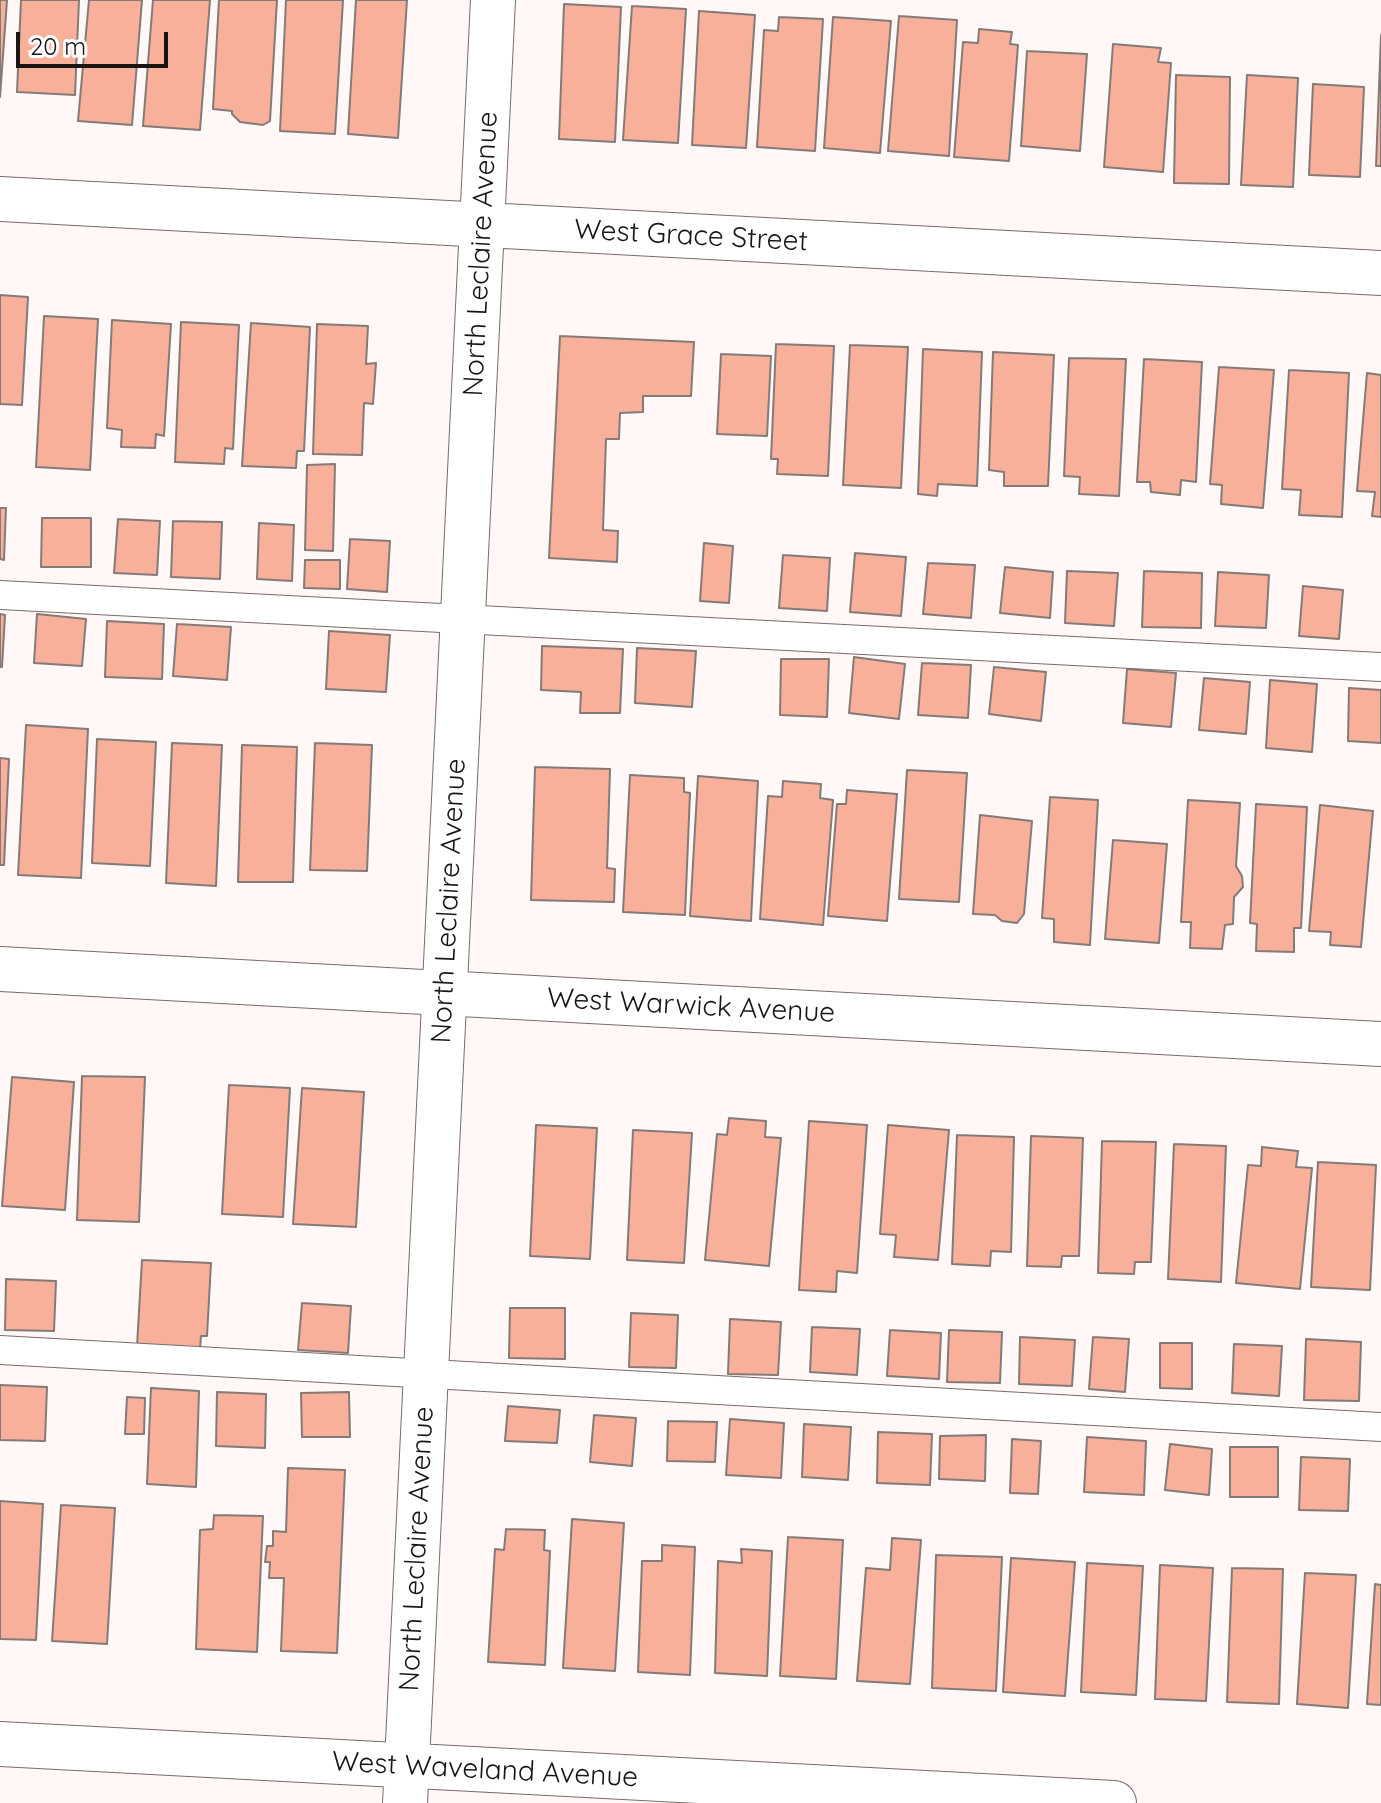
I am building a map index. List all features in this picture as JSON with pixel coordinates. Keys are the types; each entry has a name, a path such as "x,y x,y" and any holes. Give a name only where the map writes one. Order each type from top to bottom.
{"street":[{"name":"North Leclaire Avenue","path":"406,1784 493,0"},
{"name":"West Grace Street","path":"0,199 1381,273"},
{"name":"West Warwick Avenue","path":"0,969 1381,1044"},
{"name":"West Waveland Avenue","path":"0,1744 406,1784 1114,1803"}],"lane":[{"path":"0,595 1381,667"},
{"path":"0,1350 1381,1427"}],"building":[{"path":"0,0 7,0 0,97"},
{"path":"21,0 79,0 75,95 17,92"},
{"path":"89,0 142,0 132,125 78,121"},
{"path":"153,0 210,0 200,130 143,126"},
{"path":"219,0 277,0 270,121 263,125 240,122 232,111 213,109"},
{"path":"286,0 343,0 335,134 280,131"},
{"path":"356,0 407,0 398,138 348,134"},
{"path":"564,4 621,7 615,142 559,139"},
{"path":"632,6 686,9 678,143 623,140"},
{"path":"699,11 755,15 746,148 692,145"},
{"path":"899,16 957,20 949,156 888,151"},
{"path":"779,17 823,19 815,151 757,147 764,30 778,31"},
{"path":"833,17 891,21 880,153 824,148"},
{"path":"979,29 1012,32 1010,44 1018,45 1009,161 954,157 963,42 978,43"},
{"path":"1381,35 1381,166 1376,166"},
{"path":"1113,44 1161,48 1158,62 1171,63 1163,172 1104,167"},
{"path":"1027,51 1087,54 1080,151 1021,146"},
{"path":"1176,75 1230,77 1229,184 1174,183"},
{"path":"1247,75 1298,78 1293,187 1241,185"},
{"path":"1313,84 1364,87 1360,177 1309,175"},
{"path":"0,295 28,297 22,405 0,404"},
{"path":"44,316 98,319 90,470 36,467"},
{"path":"112,320 171,324 164,436 156,434 155,448 121,447 122,430 107,428"},
{"path":"181,322 239,325 233,449 225,448 224,464 175,462"},
{"path":"251,323 310,327 304,451 297,451 296,468 242,466"},
{"path":"317,324 368,326 366,364 376,363 373,404 364,403 362,455 313,454"},
{"path":"560,336 694,342 691,396 643,396 643,412 620,413 619,439 606,439 603,530 618,531 617,562 549,558"},
{"path":"776,344 834,346 828,476 777,474 778,459 771,459"},
{"path":"850,345 908,347 901,488 843,485"},
{"path":"923,349 982,352 977,486 938,484 937,496 918,494"},
{"path":"993,352 1054,355 1048,486 1004,486 1004,472 989,470"},
{"path":"721,354 771,356 767,436 717,434"},
{"path":"1069,358 1126,359 1119,496 1079,494 1080,477 1064,476"},
{"path":"1144,359 1202,362 1196,482 1181,480 1180,495 1151,492 1150,482 1137,482"},
{"path":"1219,367 1274,370 1263,508 1221,504 1222,485 1210,484"},
{"path":"1289,370 1349,373 1342,517 1299,515 1301,490 1282,489"},
{"path":"1367,373 1381,375 1381,517 1372,516 1375,492 1357,491"},
{"path":"335,464 333,551 305,550 307,465"},
{"path":"0,508 6,508 4,560 0,559"},
{"path":"42,518 91,518 91,567 41,567"},
{"path":"118,519 160,521 157,575 114,573"},
{"path":"173,521 222,522 220,579 171,577"},
{"path":"259,523 294,525 292,581 257,579"},
{"path":"350,539 390,541 387,592 347,589"},
{"path":"704,543 733,546 729,603 700,601"},
{"path":"855,553 906,557 901,616 850,612"},
{"path":"783,555 830,558 827,611 779,608"},
{"path":"305,560 340,560 340,589 304,588"},
{"path":"928,563 975,565 971,618 923,614"},
{"path":"1005,567 1053,572 1050,618 1000,613"},
{"path":"1067,571 1118,573 1114,626 1065,623"},
{"path":"1144,571 1202,573 1201,628 1142,627"},
{"path":"1218,572 1269,575 1266,628 1215,626"},
{"path":"1303,586 1343,590 1339,639 1299,636"},
{"path":"0,614 5,615 2,667 0,667"},
{"path":"37,614 86,619 82,666 34,663"},
{"path":"107,621 164,624 162,679 105,677"},
{"path":"177,624 231,627 227,680 173,676"},
{"path":"329,631 390,635 386,692 326,689"},
{"path":"542,646 623,649 620,713 580,713 581,692 541,690"},
{"path":"637,648 696,651 692,707 635,703"},
{"path":"854,657 905,664 899,719 849,713"},
{"path":"781,659 829,659 827,717 780,715"},
{"path":"922,663 971,665 968,718 918,715"},
{"path":"994,667 1046,672 1041,721 989,714"},
{"path":"1127,669 1176,673 1171,727 1123,723"},
{"path":"1204,678 1250,682 1246,734 1199,730"},
{"path":"1270,680 1317,684 1312,752 1266,748"},
{"path":"1349,688 1381,690 1381,743 1348,741"},
{"path":"26,725 88,729 81,878 18,875"},
{"path":"97,739 156,742 150,866 92,863"},
{"path":"172,743 222,745 216,886 166,883"},
{"path":"315,743 372,745 367,871 310,870"},
{"path":"242,745 297,747 293,882 238,882"},
{"path":"0,758 9,759 4,865 0,865"},
{"path":"535,767 610,769 607,868 615,869 614,902 531,900"},
{"path":"907,770 967,773 959,902 899,899"},
{"path":"630,775 684,778 684,792 690,793 685,915 623,912"},
{"path":"698,776 758,781 751,921 690,916"},
{"path":"783,781 821,784 820,798 833,800 823,925 760,919 768,796 782,797"},
{"path":"847,790 897,794 887,921 828,916 837,804 846,804"},
{"path":"1050,797 1098,800 1090,945 1054,942 1054,919 1042,918"},
{"path":"1188,800 1240,803 1236,866 1242,876 1243,887 1234,897 1233,924 1225,925 1222,949 1190,948 1191,922 1181,922"},
{"path":"1256,804 1307,807 1301,928 1294,928 1294,952 1256,951 1257,924 1250,923"},
{"path":"1320,805 1373,811 1361,947 1330,945 1331,932 1309,931"},
{"path":"980,815 1032,821 1024,914 1017,923 1002,921 995,915 973,914"},
{"path":"1113,840 1167,844 1159,943 1105,939"},
{"path":"82,1076 145,1077 139,1222 77,1220"},
{"path":"12,1077 74,1082 65,1210 2,1206"},
{"path":"229,1085 290,1088 283,1217 222,1214"},
{"path":"302,1088 364,1092 356,1227 293,1224"},
{"path":"729,1118 766,1121 765,1137 781,1138 769,1266 705,1260 717,1134 727,1135"},
{"path":"809,1121 867,1125 857,1273 837,1271 836,1292 799,1290"},
{"path":"536,1125 597,1128 590,1259 530,1256"},
{"path":"888,1125 949,1130 938,1260 894,1257 896,1235 880,1234"},
{"path":"633,1130 692,1133 684,1263 627,1260"},
{"path":"957,1135 1014,1137 1011,1252 991,1251 990,1266 952,1264"},
{"path":"1031,1136 1083,1138 1079,1256 1062,1256 1061,1267 1027,1266"},
{"path":"1102,1141 1156,1142 1151,1262 1135,1262 1134,1274 1098,1273"},
{"path":"1174,1144 1226,1146 1221,1282 1168,1279"},
{"path":"1262,1147 1298,1151 1296,1167 1312,1168 1300,1289 1236,1283 1248,1165 1261,1166"},
{"path":"1318,1162 1376,1165 1370,1290 1311,1287"},
{"path":"142,1260 211,1263 207,1336 201,1336 200,1350 137,1346"},
{"path":"6,1279 56,1281 54,1331 5,1330"},
{"path":"302,1303 351,1306 348,1353 298,1350"},
{"path":"510,1308 565,1308 565,1359 509,1358"},
{"path":"631,1313 678,1315 676,1368 629,1367"},
{"path":"730,1319 781,1322 778,1375 728,1374"},
{"path":"812,1327 860,1329 857,1375 810,1372"},
{"path":"890,1330 941,1333 939,1379 887,1376"},
{"path":"949,1330 1002,1332 1000,1383 947,1382"},
{"path":"1020,1337 1075,1340 1072,1386 1019,1384"},
{"path":"1093,1337 1129,1339 1125,1392 1089,1389"},
{"path":"1306,1339 1361,1342 1359,1401 1304,1400"},
{"path":"1160,1343 1192,1343 1192,1389 1160,1388"},
{"path":"1234,1344 1282,1346 1279,1396 1232,1393"},
{"path":"0,1385 47,1387 45,1441 0,1440"},
{"path":"151,1388 199,1391 196,1487 147,1484"},
{"path":"217,1392 266,1394 265,1448 216,1446"},
{"path":"349,1392 350,1437 302,1437 301,1393"},
{"path":"127,1397 145,1398 144,1434 125,1434"},
{"path":"508,1406 560,1410 557,1443 505,1441"},
{"path":"594,1415 636,1418 632,1466 590,1462"},
{"path":"730,1419 784,1423 781,1478 726,1475"},
{"path":"668,1421 717,1422 715,1462 667,1461"},
{"path":"804,1424 851,1427 848,1480 802,1477"},
{"path":"878,1432 932,1434 930,1485 877,1483"},
{"path":"986,1435 985,1481 939,1479 940,1436"},
{"path":"1087,1437 1146,1441 1144,1495 1084,1492"},
{"path":"1012,1439 1041,1441 1038,1494 1010,1493"},
{"path":"1170,1444 1212,1449 1209,1495 1165,1490"},
{"path":"1230,1447 1278,1447 1278,1497 1230,1497"},
{"path":"1301,1457 1350,1459 1348,1511 1299,1510"},
{"path":"288,1468 345,1470 337,1653 281,1651 284,1578 269,1578 270,1562 265,1562 267,1546 273,1546 273,1531 286,1532"},
{"path":"0,1501 43,1504 36,1640 0,1639"},
{"path":"61,1505 115,1508 107,1644 52,1641"},
{"path":"214,1515 263,1516 257,1652 196,1649 200,1530 213,1529"},
{"path":"572,1519 624,1523 615,1671 563,1668"},
{"path":"506,1529 545,1530 544,1550 550,1551 545,1665 488,1662 495,1549 504,1550"},
{"path":"788,1537 843,1540 836,1679 780,1676"},
{"path":"892,1538 921,1540 910,1684 857,1681 866,1568 890,1570"},
{"path":"662,1545 695,1547 690,1675 638,1672 642,1561 662,1561"},
{"path":"741,1549 772,1551 767,1676 715,1673 718,1561 742,1563"},
{"path":"936,1555 1002,1557 996,1691 932,1688"},
{"path":"1011,1558 1075,1562 1065,1696 1003,1692"},
{"path":"1087,1563 1143,1566 1136,1695 1081,1692"},
{"path":"1160,1565 1213,1568 1206,1701 1155,1699"},
{"path":"1232,1568 1283,1569 1279,1704 1227,1702"},
{"path":"1305,1573 1356,1575 1348,1708 1297,1704"},
{"path":"1375,1584 1381,1585 1381,1705 1367,1704"}]}
